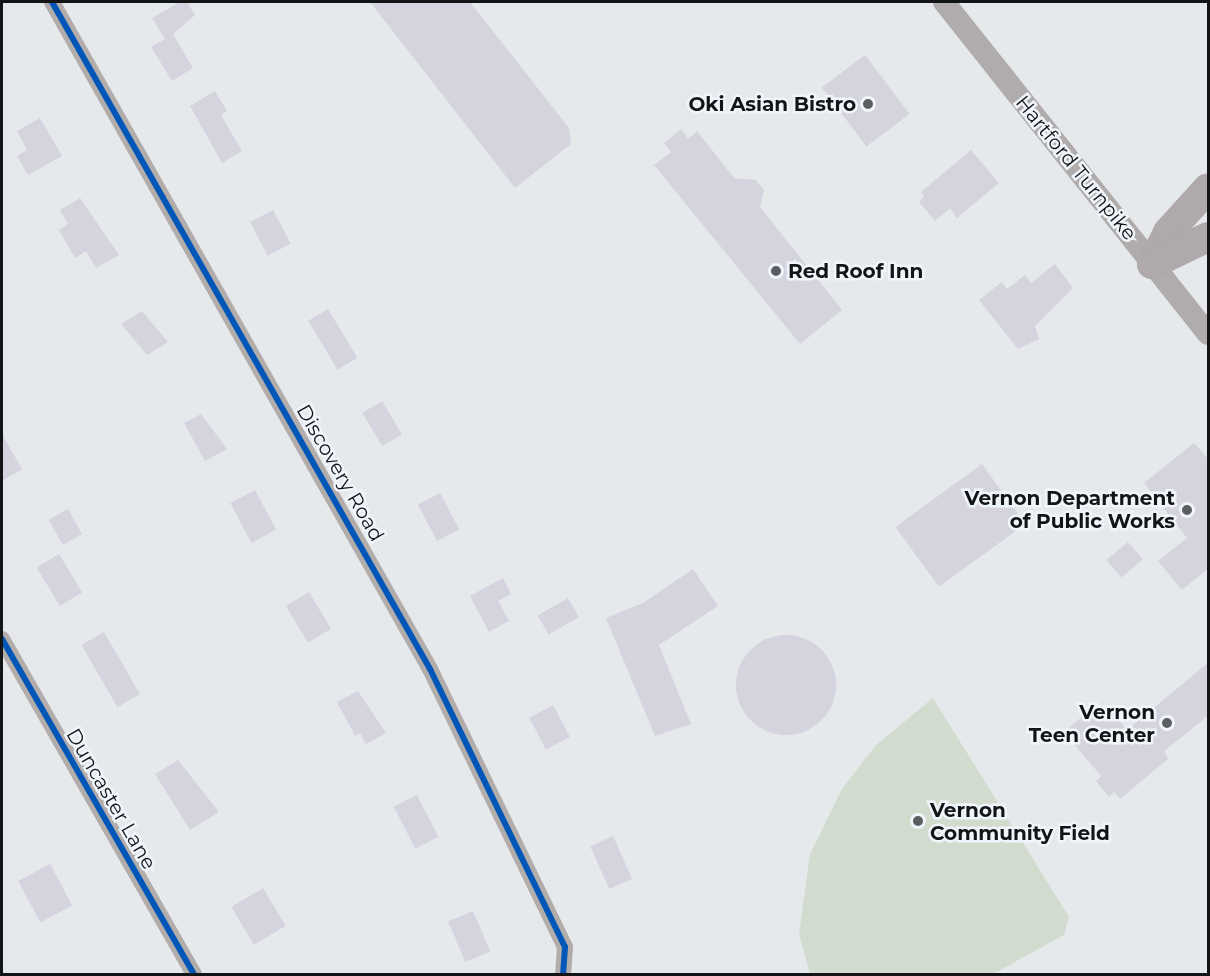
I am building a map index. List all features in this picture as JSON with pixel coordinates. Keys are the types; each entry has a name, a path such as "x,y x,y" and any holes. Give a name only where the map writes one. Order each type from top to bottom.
{"highway":[{"path":"1152,264 1168,232 1209,188"},
{"path":"1152,264 1209,237"}],"main road":[{"name":"Hartford Turnpike","path":"944,2 1209,334"}],"street":[{"name":"Discovery Road","path":"52,2 430,669 565,947 563,975"},
{"name":"Duncaster Lane","path":"2,639 194,975"}],"green space":[{"name":"Vernon Community Field","path":"933,698 1069,917 1064,935 993,974 810,974 799,934 810,854 842,789 876,745"}],"building":[{"path":"180,2 187,2 195,15 173,34 193,68 172,81 151,47 165,39 152,18"},
{"path":"370,2 470,2 569,128 571,144 515,188"},
{"name":"Oki Asian Bistro","path":"865,55 910,114 866,147 822,87"},
{"path":"215,91 227,111 221,115 242,151 222,163 190,106"},
{"path":"40,118 62,156 28,175 17,156 27,150 17,131"},
{"name":"Red Roof Inn","path":"681,129 688,139 697,131 734,178 756,180 764,190 760,207 842,310 800,344 654,165 671,152 664,143"},
{"path":"971,150 999,183 957,218 950,208 935,221 919,202 924,197 921,192"},
{"path":"80,198 119,255 96,268 86,251 75,258 59,230 68,224 60,210"},
{"path":"273,210 291,244 268,256 250,222"},
{"path":"1055,264 1073,288 1035,326 1039,339 1018,349 979,300 1002,282 1007,289 1025,275 1031,283"},
{"path":"328,309 357,358 338,370 308,321"},
{"path":"142,311 168,342 147,355 121,324"},
{"path":"382,401 402,434 382,446 362,413"},
{"path":"201,414 227,449 205,461 184,423"},
{"path":"2,434 22,469 2,481"},
{"name":"Vernon Department of Public Works","path":"1194,443 1209,460 1209,568 1182,590 1158,561 1187,538 1144,483"},
{"path":"982,464 1025,524 939,587 895,527"},
{"path":"255,490 276,530 251,543 230,503"},
{"path":"440,493 459,529 437,541 418,505"},
{"path":"68,509 82,534 63,545 49,520"},
{"path":"1128,542 1143,560 1121,578 1107,560"},
{"path":"59,554 82,593 60,606 37,567"},
{"path":"693,569 718,606 659,645 691,724 655,736 606,618 643,603"},
{"path":"503,578 511,594 498,601 509,621 489,632 470,596"},
{"path":"309,592 331,629 308,643 286,606"},
{"path":"568,598 579,617 549,635 538,616"},
{"path":"104,632 140,694 117,707 81,645"},
{"path":"786,635 805,639 821,650 832,666 836,685 832,704 821,720 805,731 786,735 767,731 751,720 740,704 736,685 740,666 751,650 767,639"},
{"name":"Vernon Teen Center","path":"1209,662 1209,715 1164,751 1168,759 1120,799 1114,792 1109,797 1096,781 1101,776 1064,732 1090,710 1095,716 1107,706 1127,730"},
{"path":"358,691 386,733 366,744 360,733 355,736 337,702"},
{"path":"553,705 570,737 546,749 529,718"},
{"path":"178,760 219,812 190,830 155,774"},
{"path":"417,795 438,837 415,849 394,807"},
{"path":"613,836 632,879 609,889 590,846"},
{"path":"50,864 72,905 40,922 18,881"},
{"path":"263,888 286,926 254,945 231,907"},
{"path":"473,911 490,952 465,962 448,922"}],"cycle path":[{"path":"52,2 430,669 565,947 563,974"},
{"path":"2,639 194,974"}],"place":[{"name":"Oki Asian Bistro","path":"868,104"},
{"name":"Red Roof Inn","path":"776,271"},
{"name":"Vernon Department of Public Works","path":"1187,510"},
{"name":"Vernon Teen Center","path":"1167,723"},
{"name":"Vernon Community Field","path":"918,821"}]}
